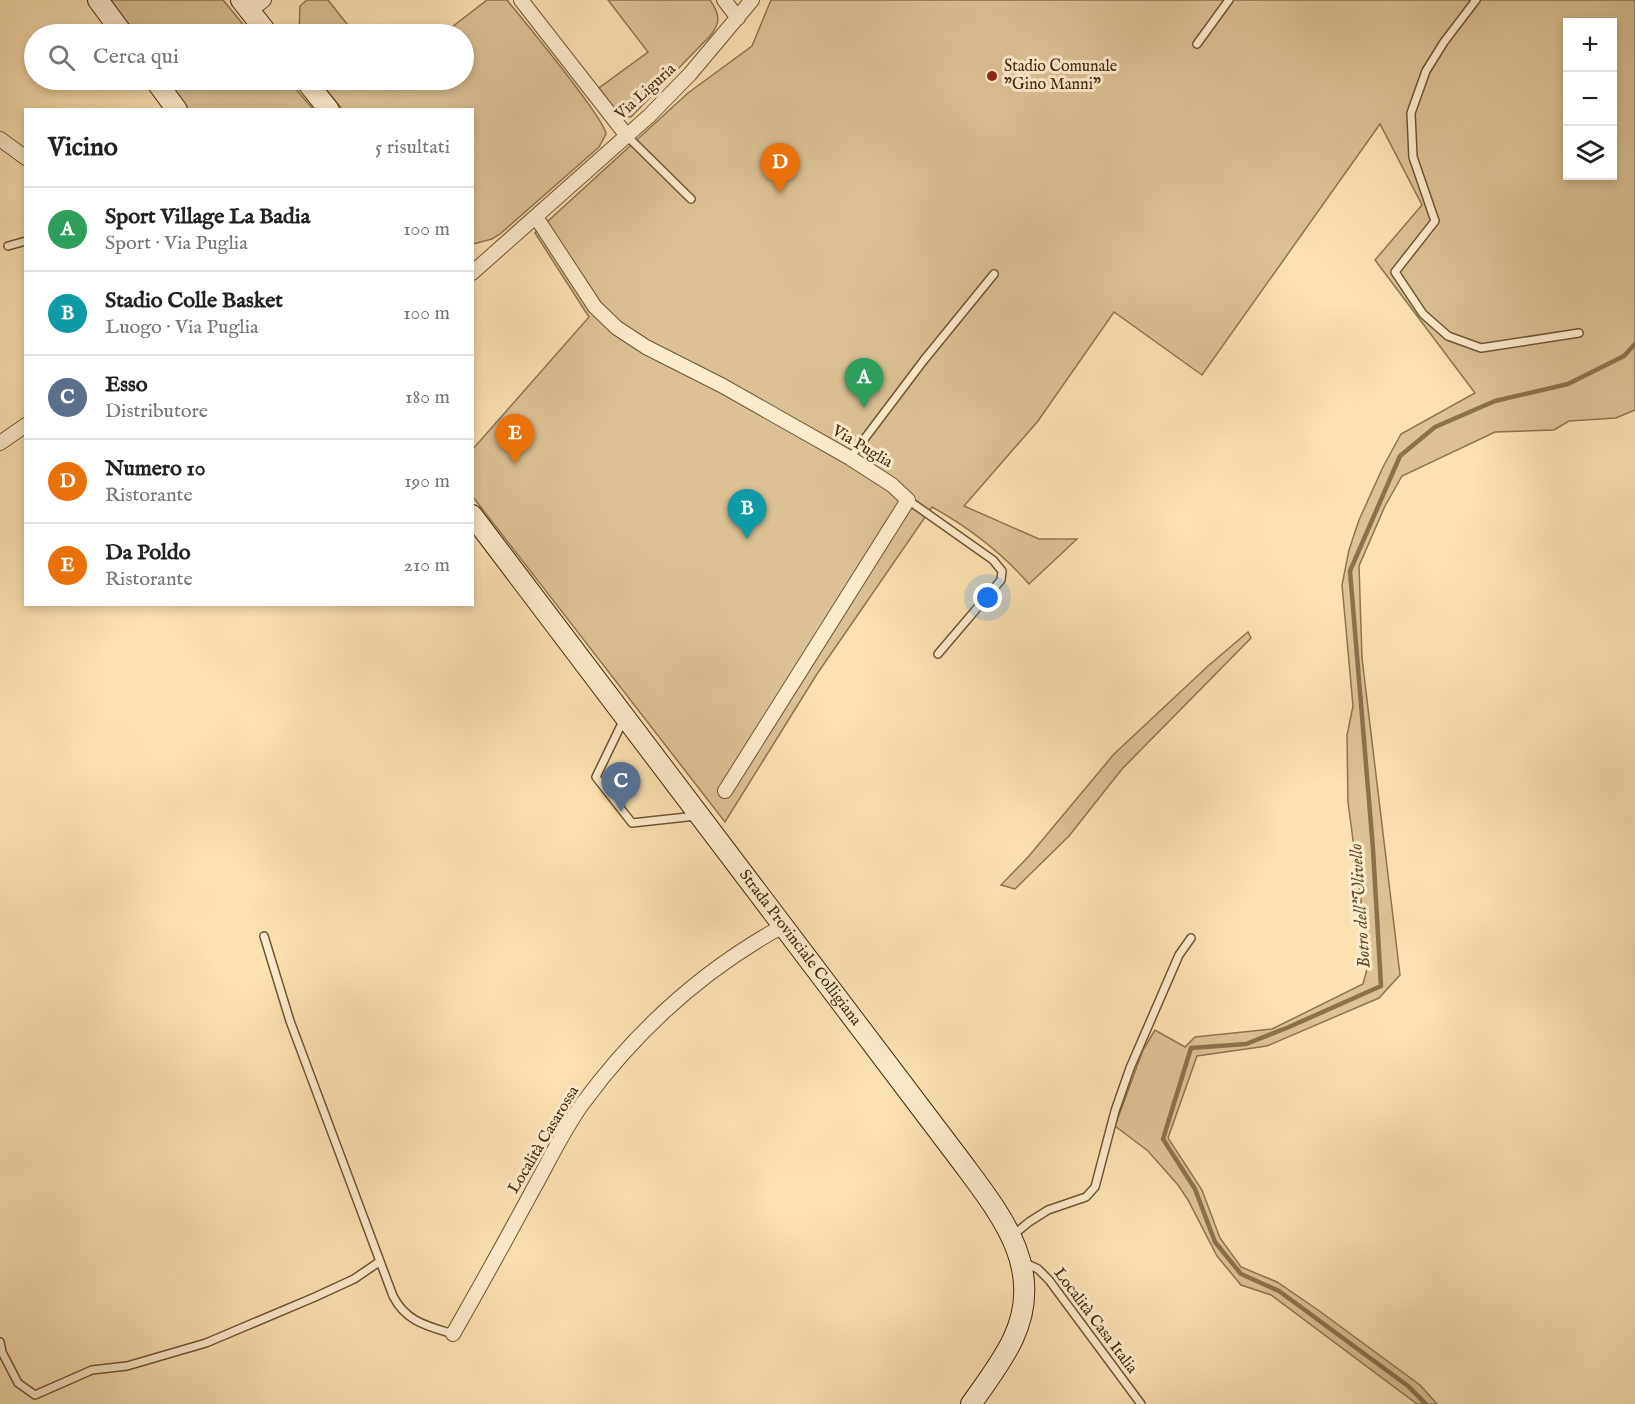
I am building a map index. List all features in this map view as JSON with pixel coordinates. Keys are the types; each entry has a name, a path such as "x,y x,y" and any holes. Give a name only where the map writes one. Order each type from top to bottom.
{"main road":[{"path":"98,0 116,24"},
{"path":"251,4 262,24"},
{"path":"162,90 176,108"},
{"path":"313,90 327,108"},
{"name":"Strada Provinciale Colligiana","path":"474,517 983,1191 1012,1236 1024,1279 1024,1300 1017,1330 1001,1360 971,1404"}],"street":[{"name":"Via Liguria","path":"520,0 627,136 690,74 752,0"},
{"path":"724,0 738,18"},
{"path":"474,271 627,136"},
{"path":"0,139 24,157"},
{"name":"Via Puglia","path":"536,217 595,307 617,328 653,351 723,386 850,458 887,481 908,500"},
{"path":"0,444 24,426"},
{"path":"725,791 908,500"},
{"name":"Località Casarossa","path":"453,1334 569,1125 598,1084 632,1044 693,986 783,926"}],"lane":[{"path":"1197,45 1229,0"},
{"path":"1476,0 1444,42 1426,71 1411,113 1413,157 1435,221 1395,272 1423,314 1448,336 1481,348 1579,333"},
{"path":"627,136 691,199"},
{"path":"8,246 24,242"},
{"path":"850,458 924,360 994,274"},
{"path":"908,500 997,563 1002,571 1001,580 938,654"},
{"path":"625,717 596,777 632,823 699,816"},
{"path":"264,936 290,1021 396,1302 417,1323 453,1334"},
{"path":"1012,1236 1048,1210 1086,1197 1095,1187 1130,1068 1179,955 1191,938"},
{"path":"0,1342 2,1352 18,1383 35,1395 92,1370 127,1366 206,1343 315,1297 354,1278 379,1262"},
{"name":"Località Casa Italia","path":"1021,1262 1038,1269 1049,1280 1141,1404"}],"shaded area":[{"path":"108,0 223,0 243,24 126,24"},
{"path":"307,0 328,0 347,24 299,24 300,6"},
{"path":"487,0 507,0 578,89 602,124 606,134 599,147 500,234 492,239 474,244 474,108 341,108 326,90 474,90 474,24 456,24"},
{"path":"608,0 710,0 718,18 716,27 710,36 631,117 617,111 599,88 648,52"},
{"path":"771,0 1635,0 1635,410 1616,418 1569,421 1554,430 1495,432 1402,476 1385,506 1359,566 1362,658 1400,975 1379,998 1267,1046 1197,1056 1168,1138 1202,1190 1220,1238 1241,1267 1277,1282 1318,1310 1420,1385 1437,1404 1417,1404 1271,1295 1241,1285 1217,1256 1178,1185 1148,1151 1115,1126 1143,1050 1155,1030 1185,1047 1195,1037 1272,1029 1363,984 1369,962 1348,802 1347,735 1353,706 1342,585 1349,550 1359,520 1401,434 1475,393 1375,260 1422,205 1380,124 1202,375 1114,312 1038,421 964,506 1039,539 1077,539 1029,584 984,541 932,507 817,674 725,822 474,498 474,448 589,317 535,233 688,93 752,46"},
{"path":"172,90 297,90 312,108 185,108"},
{"path":"1248,632 1251,638 1122,769 1069,836 1015,889 1001,885 1029,856 1114,754"}],"waterway":[{"name":"Botro dell'Ulivello","path":"1426,1404 1408,1386 1279,1291 1241,1274 1215,1242 1195,1189 1163,1139 1191,1048 1246,1044 1381,986 1373,849 1350,571 1400,456 1435,427 1495,401 1568,384 1624,356 1635,344"}],"place":[{"name":"Stadio Comunale \"Gino Manni\"","path":"992,76"},
{"name":"Numero 10","path":"780,193"},
{"name":"Sport Village La Badia","path":"864,408"},
{"name":"Da Poldo","path":"515,464"},
{"name":"Stadio Colle Basket","path":"747,539"},
{"name":"Esso","path":"621,812"}]}
